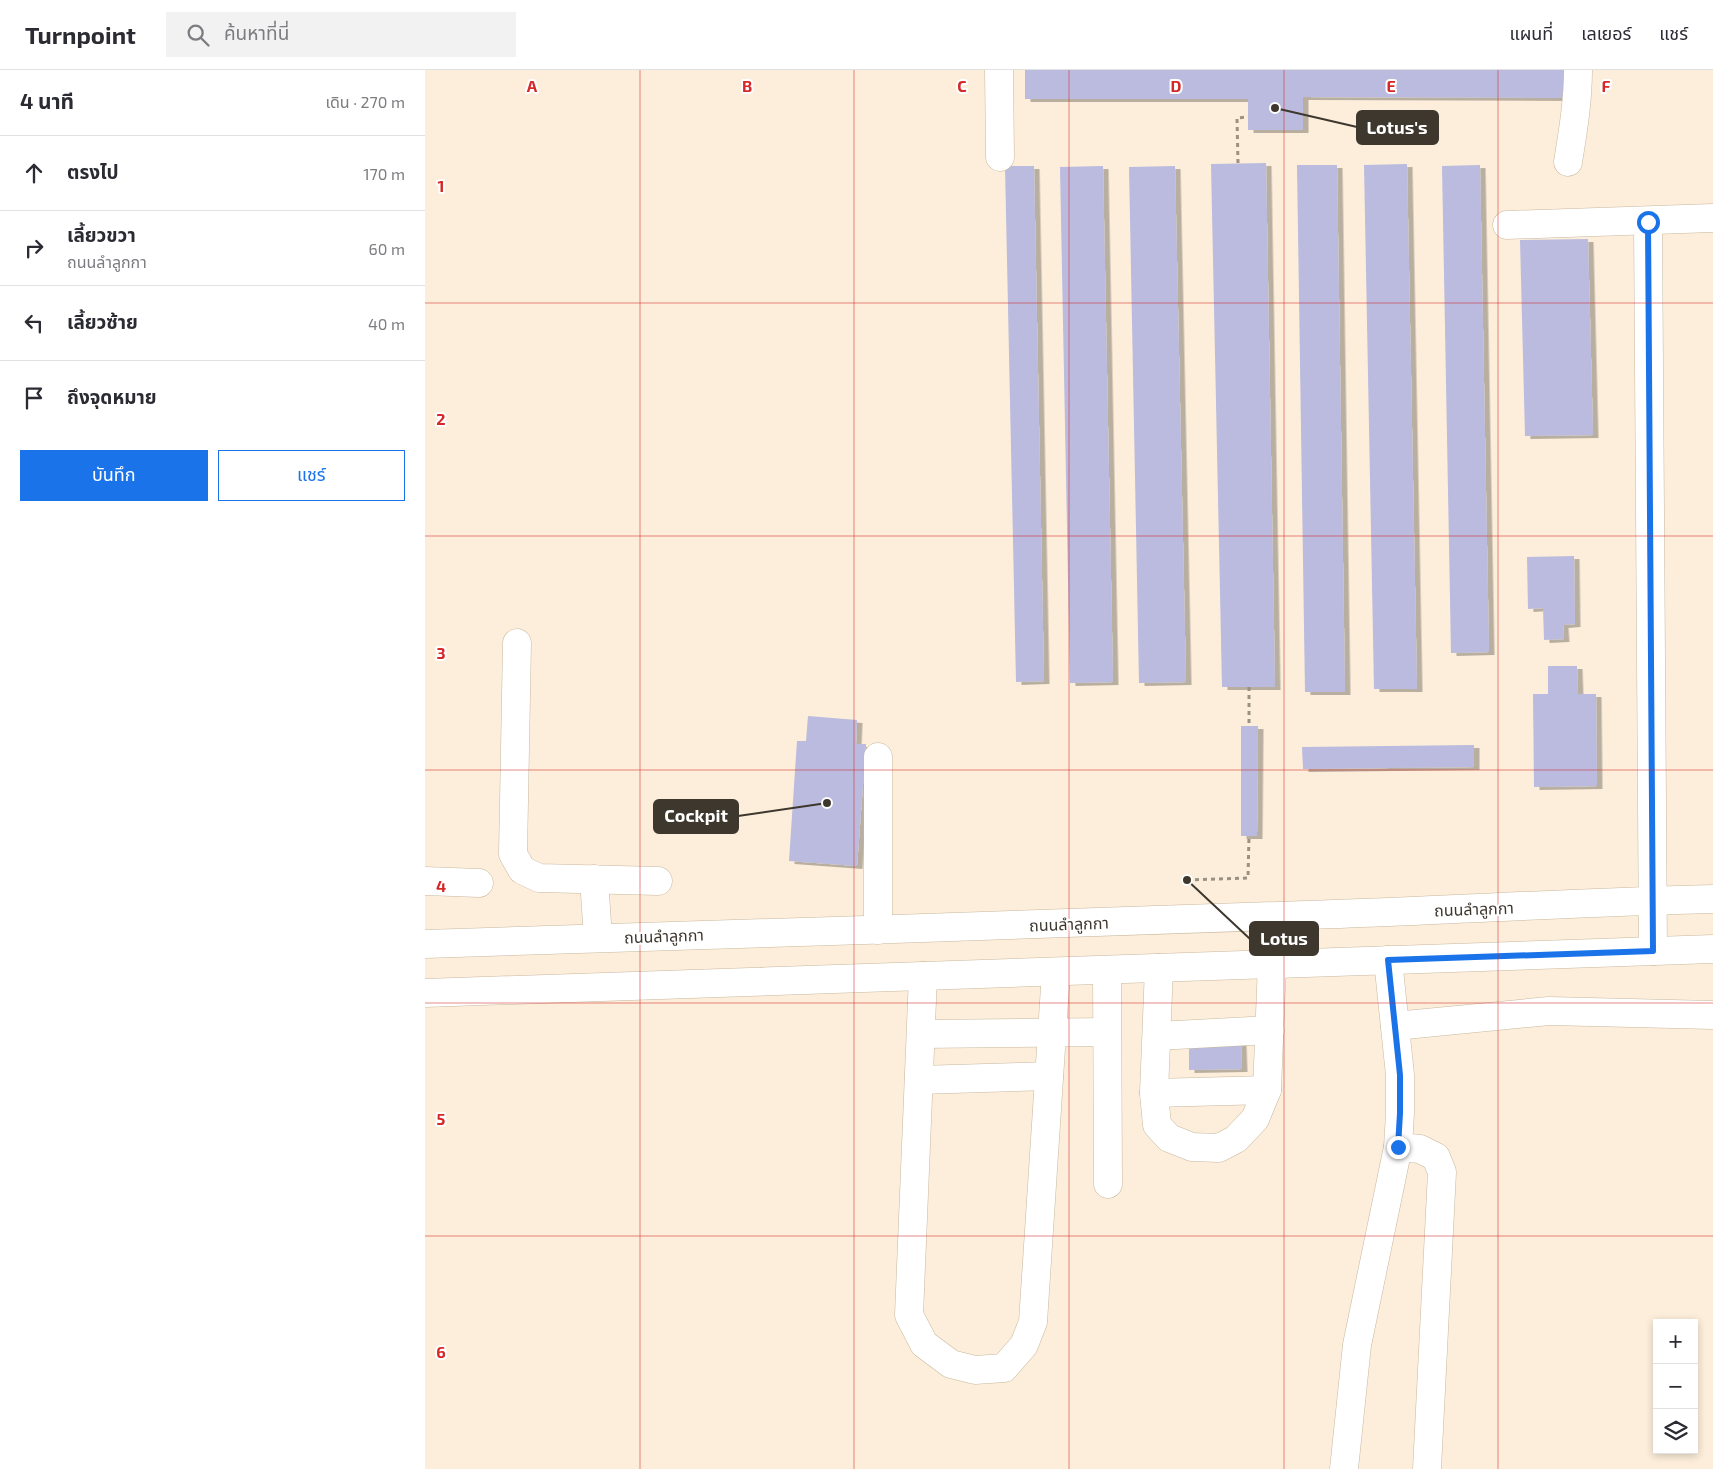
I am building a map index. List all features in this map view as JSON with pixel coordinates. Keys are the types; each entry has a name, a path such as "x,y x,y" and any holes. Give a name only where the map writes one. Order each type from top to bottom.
{"main road":[{"path":"999,70 1000,157"},
{"path":"1568,162 1576,116 1578,70"},
{"path":"1507,226 1713,218"},
{"path":"1648,222 1653,951"},
{"path":"517,643 513,854 522,870 539,878 658,881"},
{"path":"878,757 878,930"},
{"path":"594,880 598,938"},
{"path":"425,881 479,883"},
{"name":"ถนนลำลูกกา","path":"425,944 1467,910 1653,900 1713,899"},
{"path":"425,993 1713,949"},
{"path":"1344,1469 1357,1345 1398,1147 1400,1075 1388,960"},
{"path":"1159,968 1154,1093 1157,1125 1169,1138 1192,1147 1219,1148 1236,1139 1255,1119 1267,1090 1272,964"},
{"path":"1107,970 1108,1184"},
{"path":"923,976 909,1315 925,1344 951,1364 975,1370 1004,1368 1024,1345 1033,1322 1056,972"},
{"path":"1395,1026 1549,1011 1713,1015"},
{"path":"1157,1036 1270,1030"},
{"path":"921,1034 1107,1032"},
{"path":"919,1080 1049,1076"},
{"path":"1154,1093 1267,1090"},
{"path":"1398,1147 1420,1149 1436,1157 1442,1172 1427,1469"}],"path":[{"path":"1238,163 1237,118 1248,117"},
{"path":"1249,687 1249,726"},
{"path":"1187,880 1248,878 1249,836"}],"building":[{"path":"1025,70 1570,70 1570,98 1303,97 1303,130 1248,130 1248,99 1025,99"},
{"path":"1266,163 1275,687 1222,687 1211,164"},
{"path":"1407,164 1417,689 1374,689 1364,165"},
{"path":"1297,165 1337,165 1345,692 1305,692"},
{"path":"1480,165 1489,652 1451,653 1442,166"},
{"path":"1005,166 1034,166 1044,681 1016,682"},
{"path":"1103,166 1113,682 1070,683 1060,167"},
{"path":"1175,166 1186,682 1139,683 1129,167"},
{"path":"1588,239 1593,435 1525,436 1520,240"},
{"path":"1574,556 1575,624 1563,625 1564,639 1544,640 1543,608 1528,609 1527,557"},
{"path":"1548,666 1577,666 1578,694 1596,694 1597,786 1534,787 1533,694 1548,694"},
{"path":"808,716 857,720 856,744 866,744 857,866 789,861 797,741 806,741"},
{"path":"1241,726 1258,726 1257,836 1241,836"},
{"path":"1474,745 1474,767 1303,769 1302,747"},
{"path":"1241,1042 1242,1069 1189,1070 1189,1043"}],"place":[{"name":"Lotus's","path":"1275,108"},
{"name":"Cockpit","path":"827,803"},
{"name":"Lotus","path":"1187,880"}],"route":[{"path":"1398,1147 1400,1075 1388,960 1653,951 1648,222"}]}
